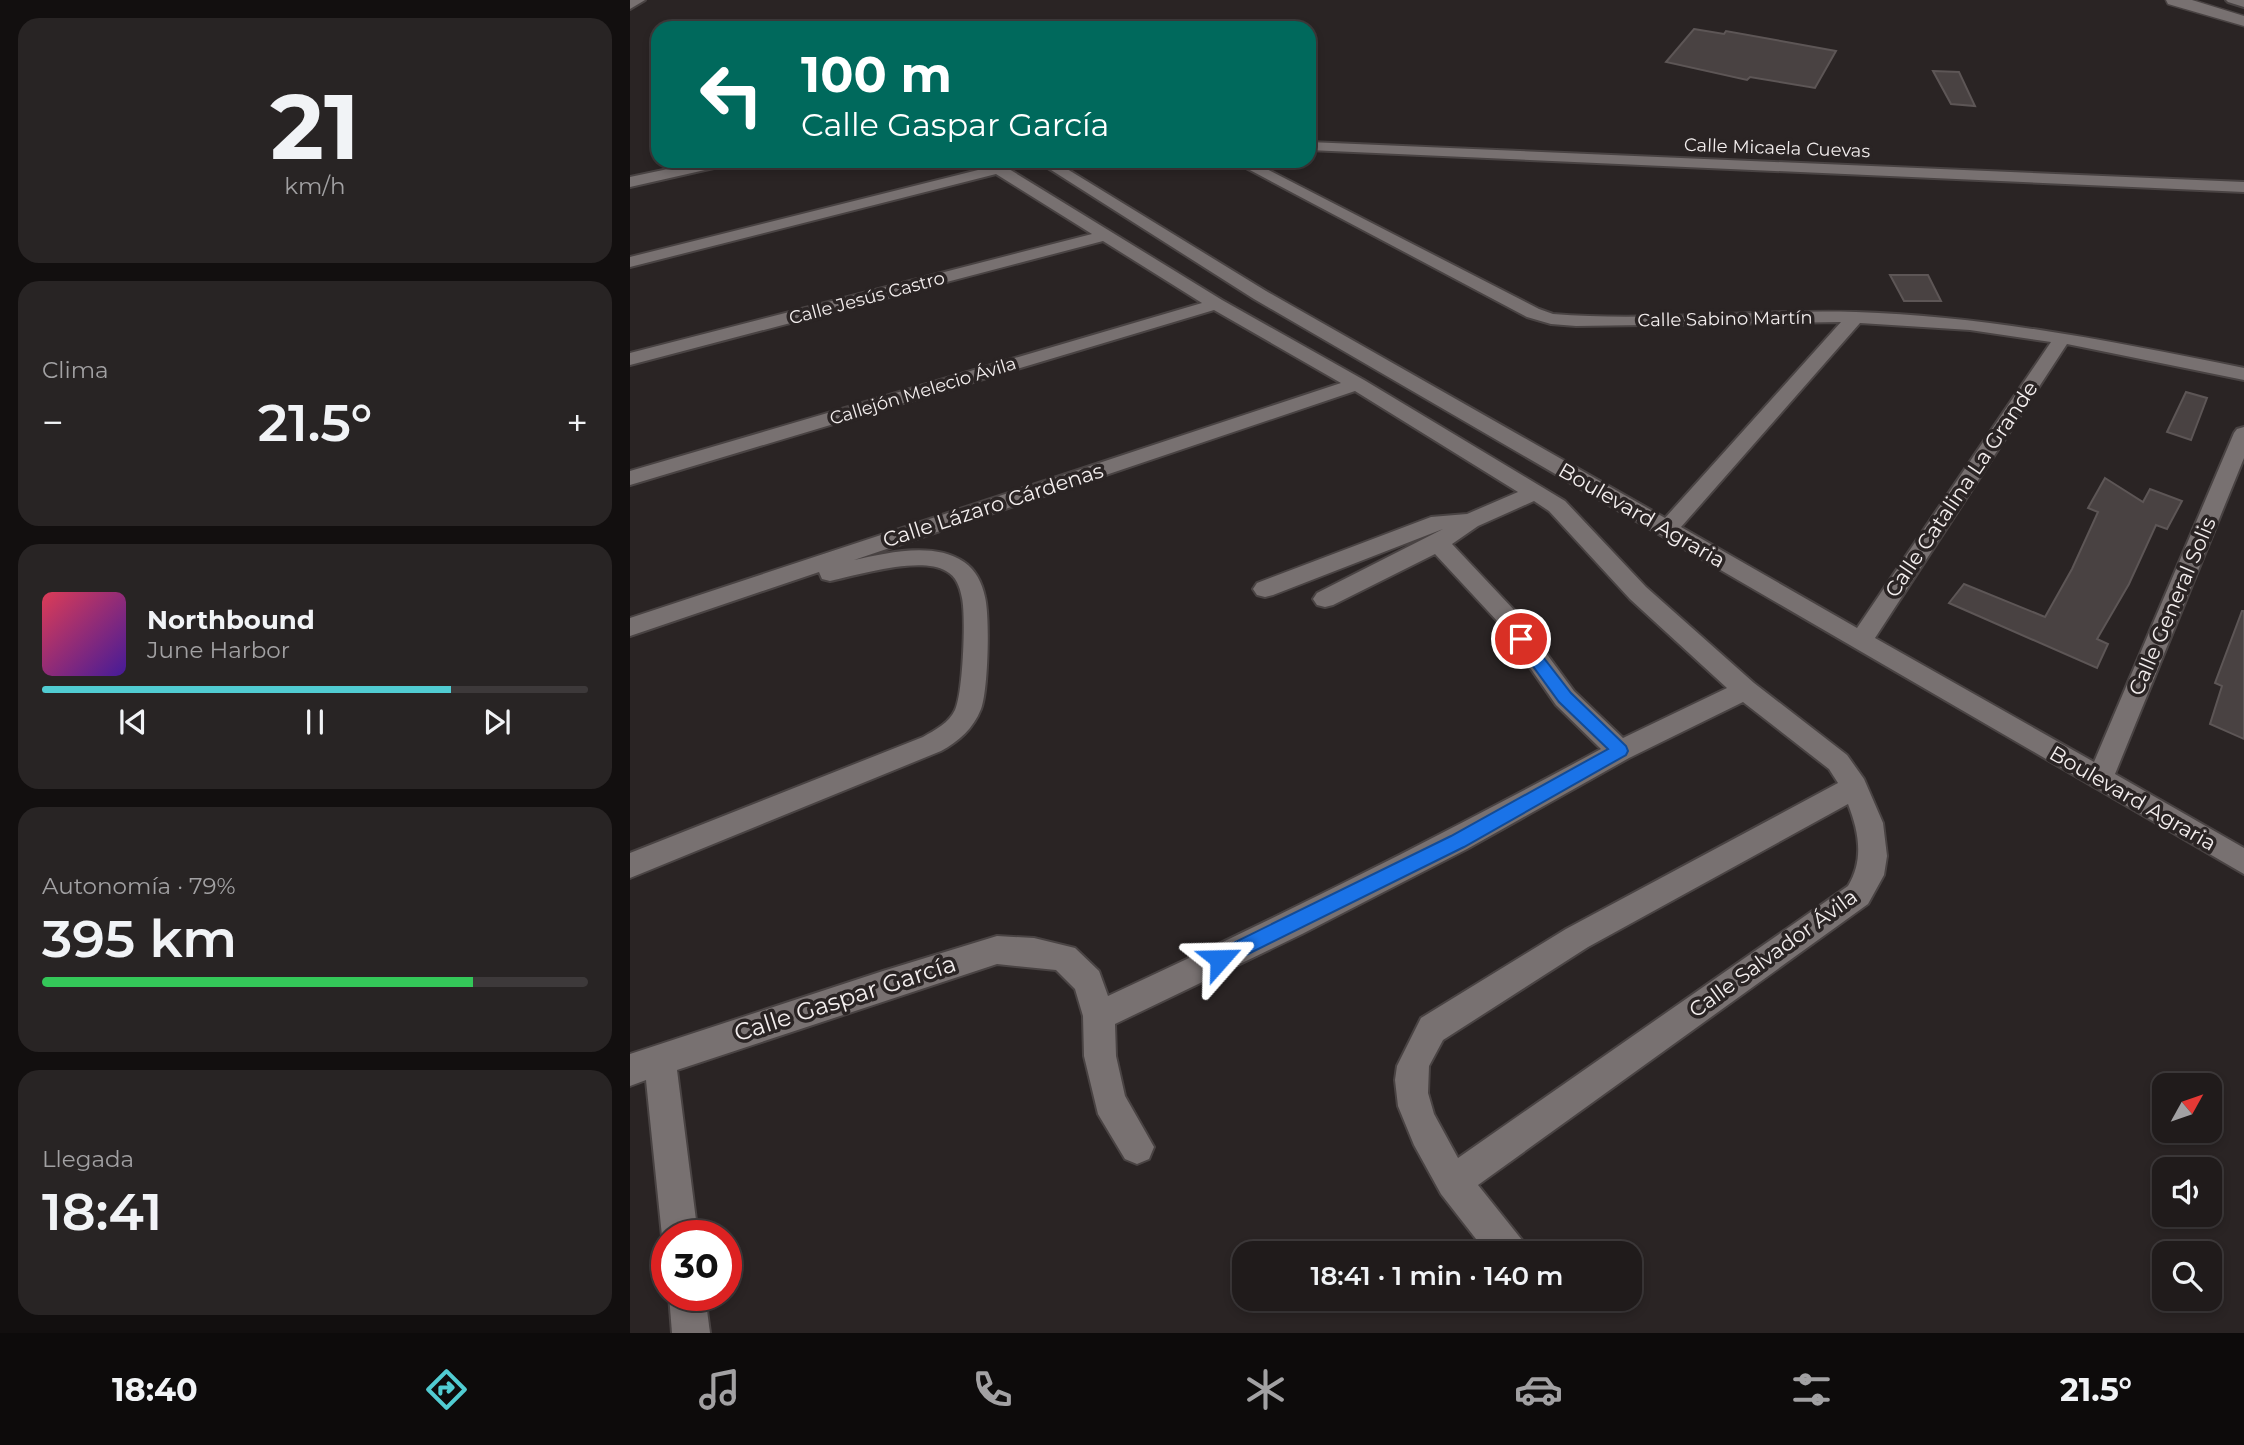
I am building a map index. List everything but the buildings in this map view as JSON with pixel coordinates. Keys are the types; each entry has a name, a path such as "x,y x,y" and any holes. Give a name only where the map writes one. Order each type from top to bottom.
{"street":[{"path":"630,5 639,0"},
{"path":"2174,0 2244,21"},
{"path":"2199,0 2240,4"},
{"name":"Calle Micaela Cuevas","path":"1316,146 2244,187"},
{"path":"630,182 695,168"},
{"path":"630,262 821,215 982,168"},
{"path":"997,168 1083,220 1104,236"},
{"name":"Boulevard Agraria","path":"1055,168 1260,295 2244,862"},
{"name":"Calle Sabino Martín","path":"1253,168 1372,231 1550,319 1576,321 1856,317 1933,321 2062,338 2244,374"},
{"name":"Calle Salvador Ávila","path":"1104,236 1216,304 1357,384 1557,506 1638,593 1745,690 1838,762 1855,787 1869,823 1873,856 1870,874 1858,895 1453,1182"},
{"name":"Calle Jesús Castro","path":"630,359 1104,236"},
{"name":"Callejón Melecio Ávila","path":"630,478 1216,304"},
{"path":"1667,529 1856,317"},
{"name":"Calle Catalina La Grande","path":"1861,641 2062,338"},
{"name":"Calle Lázaro Cárdenas","path":"630,627 1357,384"},
{"name":"Calle General Solis","path":"2100,779 2244,433"},
{"path":"1325,599 1438,543 1470,521 1536,492"},
{"path":"1265,589 1439,522 1470,521"},
{"path":"1438,543 1507,617 1535,660 1565,698 1620,751"},
{"path":"630,866 932,744 959,727 968,713 971,700 974,597 970,580 957,566 937,558 906,560 746,588"},
{"path":"1137,1147 1110,1102 1100,1056 1098,1016 1292,925 1457,841 1620,751 1745,690"},
{"path":"1499,1241 1453,1182 1419,1115 1411,1080 1419,1049 1432,1029 1577,938 1855,787"},
{"name":"Calle Gaspar García","path":"645,1064 997,950 1034,952 1064,958 1088,981 1098,1016"},
{"path":"645,1064 677,1220"},
{"path":"689,1311 691,1333"}],"route":[{"path":"1220,959 1457,841 1620,751 1565,698 1521,639"}]}
